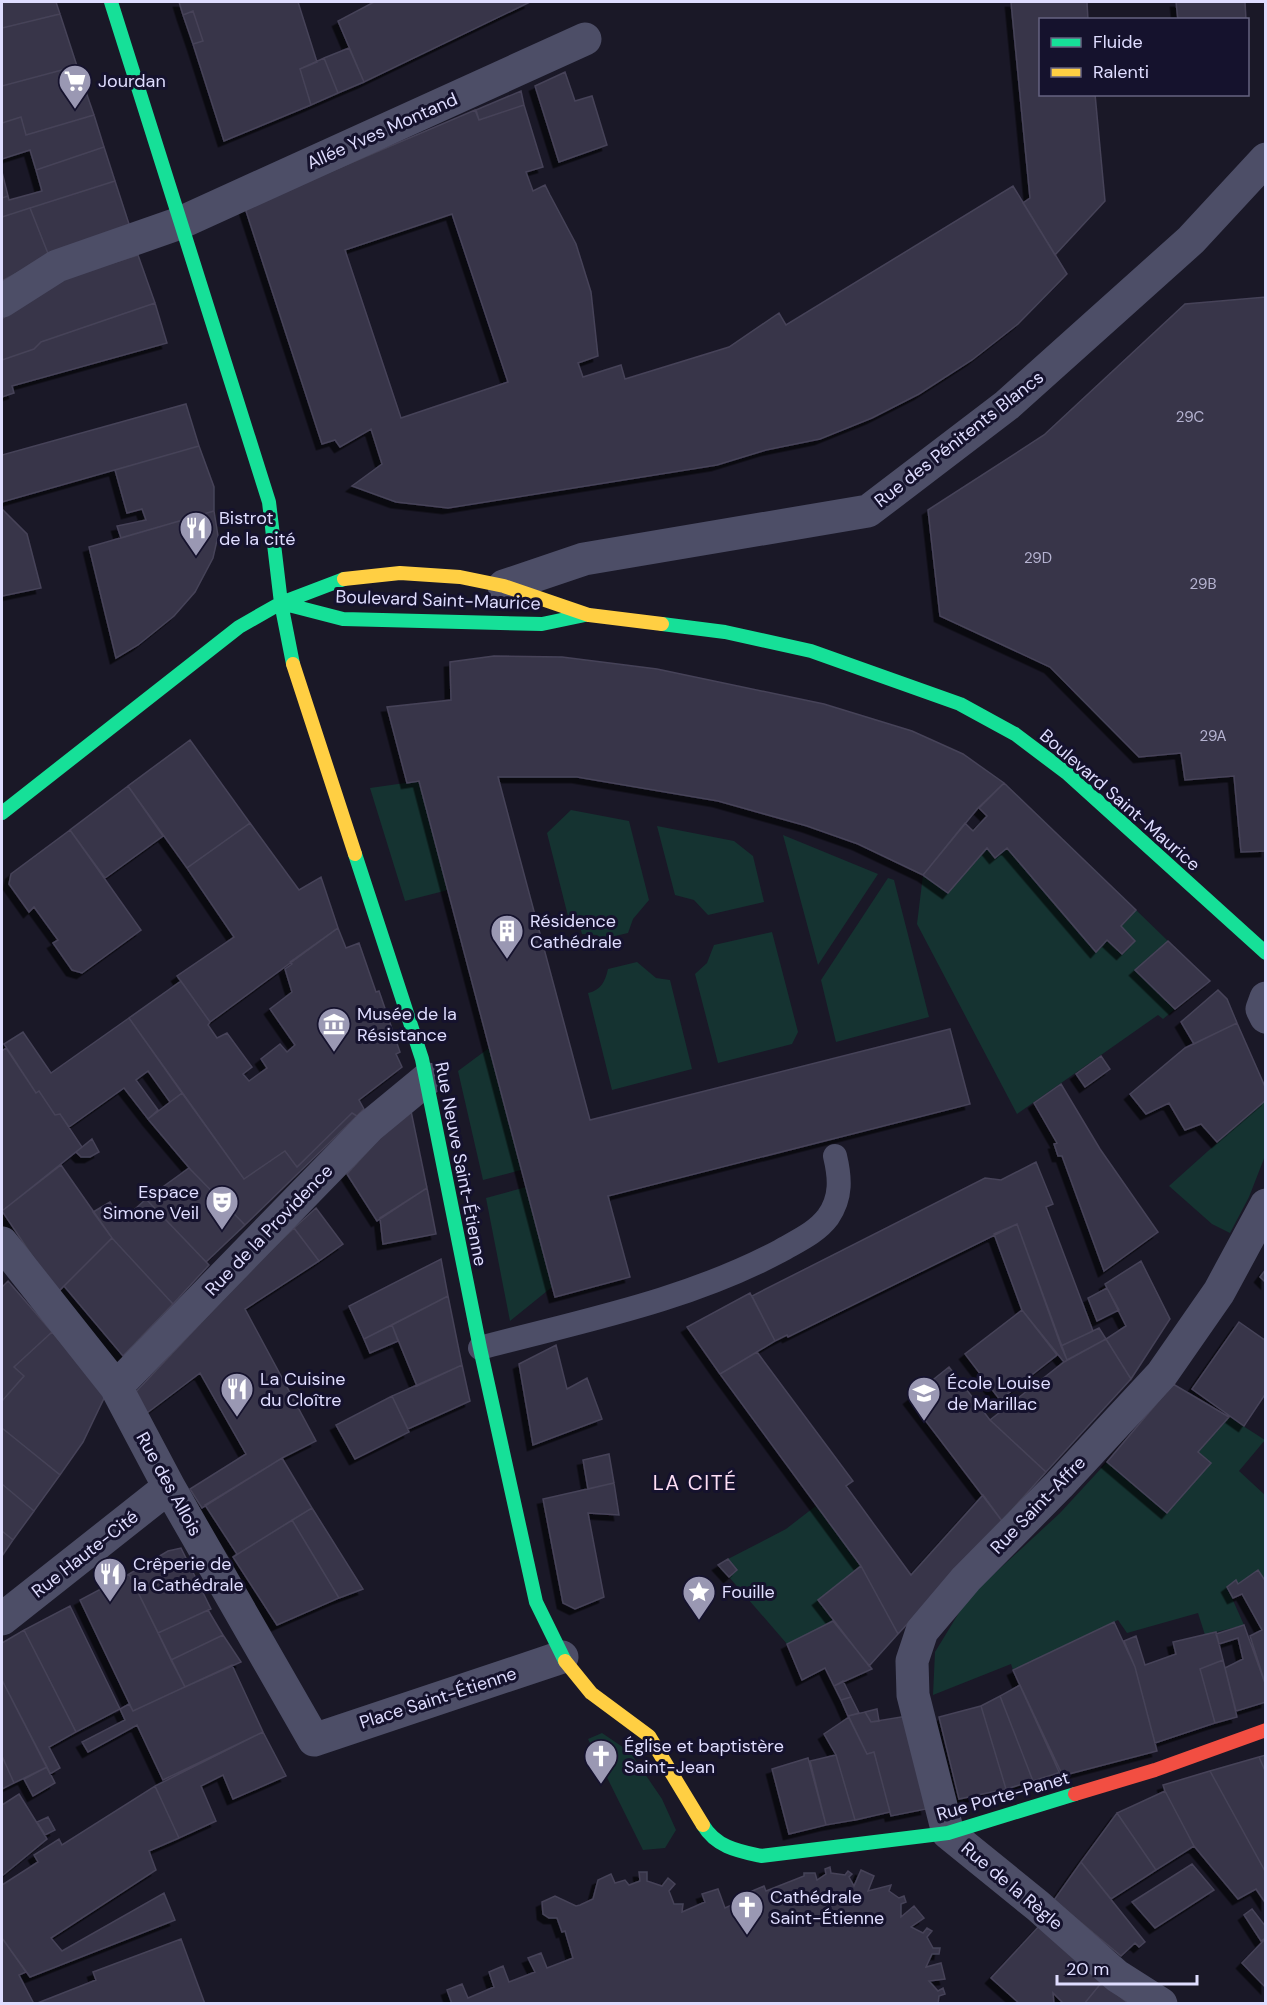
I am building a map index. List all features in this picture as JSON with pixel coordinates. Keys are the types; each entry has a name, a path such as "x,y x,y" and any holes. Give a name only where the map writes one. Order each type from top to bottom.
{"street":[{"name":"Rue Neuve Saint-Étienne","path":"111,2 269,502 281,603 294,671 427,1079 480,1348 536,1602 562,1657"},
{"name":"Allée Yves Montand","path":"2,301 57,266 180,223 585,39"},
{"name":"Rue des Pénitents Blancs","path":"504,586 584,559 868,511 1007,405 1191,240 1266,159"},
{"name":"Boulevard Saint-Maurice","path":"281,603 348,577 400,573 460,577 504,586 589,615 725,632 811,651 960,704 1015,734 1068,774 1266,953"},
{"path":"470,594 504,586"},
{"name":"Boulevard Saint-Maurice","path":"281,603 343,619 542,624 589,615"},
{"path":"2,813 239,627 281,603"},
{"path":"343,619 408,606"},
{"path":"1266,998 1262,1009 1266,1017"},
{"name":"Rue de la Providence","path":"116,1387 370,1126 427,1079"},
{"name":"Rue Saint-Affre","path":"948,1833 913,1695 912,1661 922,1631 966,1580 1059,1485 1162,1374 1218,1292 1266,1205"},
{"name":"Rue des Allois","path":"2,1243 116,1387 169,1487 314,1740"},
{"name":"Rue Haute-Cité","path":"2,1619 169,1487"},
{"name":"Rue Porte-Panet","path":"562,1657 591,1693 649,1736 675,1774 710,1837 733,1850 761,1856 948,1833 1155,1770 1266,1730"},
{"name":"Place Saint-Étienne","path":"314,1740 562,1657"},
{"name":"Rue de la Règle","path":"948,1833 1038,1906 1117,1976 1161,2004"}],"lane":[{"path":"480,1348 672,1297 763,1259 809,1235 827,1219 835,1206 839,1191 835,1155"}],"green space":[{"path":"419,781 448,890 405,901 370,788"},
{"path":"571,810 629,821 649,900 633,919 628,933 602,939 597,935 582,934 580,927 571,928 547,833"},
{"path":"657,826 734,841 753,856 764,902 708,915 694,900 675,895"},
{"path":"783,835 878,874 818,965"},
{"path":"987,848 1007,848 1096,952 1107,940 1122,954 1134,941 1121,926 1136,910 1168,941 1135,970 1175,1009 1163,1019 1158,1015 1017,1114 917,924 923,875 948,893"},
{"path":"888,878 894,880 929,1017 836,1042 821,980"},
{"path":"772,932 798,1032 792,1044 718,1063 695,974 707,963 714,945"},
{"path":"637,962 656,978 670,980 692,1069 612,1090 588,993 602,985 608,969"},
{"path":"489,1048 521,1170 483,1180 458,1071"},
{"path":"1265,1100 1265,1156 1249,1197 1230,1233 1212,1224 1169,1186"},
{"path":"526,1187 552,1287 510,1321 486,1198"},
{"path":"1229,1417 1265,1440 1239,1471 1266,1496 1265,1582 1258,1570 1238,1584 1236,1580 1227,1587 1244,1625 1205,1635 1198,1613 1127,1633 1118,1620 1013,1670 1011,1664 933,1695 935,1652 968,1598 1060,1513 1107,1462 1167,1512 1211,1463 1198,1452"},
{"path":"817,1505 861,1566 818,1600 833,1621 787,1644 729,1577 737,1570 728,1559 786,1529"},
{"path":"602,1733 630,1752 662,1799 676,1830 665,1848 643,1850 588,1739"}],"building":[{"path":"2,2 56,2 60,14 2,28"},
{"path":"179,2 298,2 317,62 300,69 311,105 224,141 193,44 203,41 193,11 183,15"},
{"path":"374,2 530,2 364,82 338,21"},
{"path":"1011,2 1087,2 1088,18 1039,18 1039,96 1095,96 1105,201 1055,255 1023,203 1030,198"},
{"path":"1176,2 1245,2 1246,18 1178,18"},
{"path":"193,11 203,41 193,44 183,15"},
{"path":"60,14 77,66 2,86 2,28"},
{"path":"349,48 364,82 338,93 324,58"},
{"path":"324,58 338,93 311,105 300,69"},
{"path":"77,66 94,115 26,135 21,117 2,123 2,86"},
{"path":"565,72 575,101 592,96 607,145 559,162 535,86"},
{"path":"521,91 524,105 479,120 476,110"},
{"path":"524,105 543,167 526,172 533,191 545,185 576,244 591,292 598,356 578,363 583,377 621,365 625,379 729,347 779,313 786,325 1013,186 1067,274 1018,324 972,360 919,394 872,418 820,439 766,450 717,465 448,508 396,502 352,486 382,464 371,429 340,447 335,440 322,444 245,208 475,110 479,120","holes":["452,214 508,382 401,418 345,250"]},
{"path":"94,115 104,147 36,170 30,150 2,159 2,123 21,117 26,135"},
{"path":"104,147 115,181 2,217 2,198 8,196 9,200 42,191 36,170"},
{"path":"2,172 8,196 2,198"},
{"path":"115,181 130,227 49,256 30,208"},
{"path":"30,208 49,256 2,281 2,217"},
{"path":"138,255 155,303 41,342 34,349 2,360 2,319 60,279"},
{"path":"1266,297 1266,851 1241,852 1234,776 1185,780 1181,753 1139,757 1050,667 940,616 928,510 1044,435 1185,304"},
{"path":"155,303 167,343 12,386 14,393 2,397 2,360 34,349 41,342"},
{"path":"186,404 199,446 2,502 2,455"},
{"path":"199,446 214,487 214,511 121,538 117,526 146,520 142,509 127,513 115,470"},
{"path":"2,509 27,534 41,588 2,596"},
{"path":"214,511 218,536 213,558 195,592 174,616 138,645 116,658 89,547"},
{"name":"Résidence Cathédrale","path":"494,656 562,657 657,669 824,704 912,731 963,754 1004,783 978,808 923,875 858,844 807,826 718,801 577,777 498,777 590,1120 950,1029 970,1104 608,1196 630,1277 555,1297 419,781 407,783 387,707 451,700 450,662"},
{"path":"190,740 250,823 187,868 128,786"},
{"path":"1004,783 1136,910 1121,926 1135,941 1122,954 1107,940 1096,952 1007,848 995,858 987,848 948,893 923,875 965,823 973,831 987,816 979,808"},
{"path":"128,786 163,836 105,878 70,830"},
{"path":"250,823 299,890 321,877 338,928 210,1022 177,976 234,937 187,868"},
{"path":"70,830 141,930 82,973 72,970 53,943 58,940 34,907 29,912 9,884 11,874"},
{"name":"Musée de la Résistance","path":"338,928 346,948 359,943 376,992 379,991 400,1052 396,1054 402,1067 359,1100 364,1109 357,1116 352,1113 297,1167 285,1151 244,1179 129,1018 181,981 210,1022 208,1025 217,1038 227,1033 252,1067 243,1074 249,1081 267,1068 261,1059 280,1044 287,1052 295,1045 270,1009 292,992 285,969 292,964 290,962"},
{"path":"1168,941 1210,981 1175,1009 1135,970"},
{"path":"1218,990 1227,999 1237,1023 1194,1044 1181,1022"},
{"path":"129,1018 182,1093 170,1102 148,1071 136,1080 158,1110 148,1119 124,1088 69,1127 60,1114 55,1115 39,1091 36,1093 4,1044 23,1032 51,1073"},
{"path":"1237,1023 1266,1089 1266,1100 1217,1142 1201,1124 1185,1130 1169,1103 1146,1114 1130,1094 1185,1048"},
{"path":"6,1048 36,1093 39,1091 55,1115 60,1114 82,1147 2,1211 2,1051"},
{"path":"1101,1056 1110,1069 1085,1087 1076,1074"},
{"path":"1061,1084 1100,1149 1158,1232 1104,1271 1062,1156 1058,1156 1054,1144 1057,1143 1034,1103"},
{"path":"182,1093 244,1179 285,1151 297,1167 352,1113 357,1116 245,1225 191,1170 148,1119"},
{"path":"404,1111 411,1111 427,1188 377,1221 347,1174"},
{"path":"92,1139 99,1152 90,1157 81,1157 76,1152"},
{"path":"1036,1162 1053,1204 1046,1207 1093,1331 1061,1346 1017,1224 788,1337 787,1335 775,1341 752,1296 985,1178 1001,1180"},
{"path":"61,1165 112,1238 57,1293 2,1211"},
{"path":"189,1168 245,1225 206,1262 146,1199"},
{"path":"427,1188 436,1234 383,1244 380,1218"},
{"path":"146,1199 209,1265 173,1304 112,1238 93,1212 110,1202 123,1220"},
{"path":"316,1208 343,1244 319,1261 294,1228"},
{"path":"1017,1224 1067,1360 1064,1362 1022,1310 994,1234"},
{"path":"294,1228 319,1261 245,1309 316,1441 282,1458 202,1508 190,1489 246,1454 200,1373 143,1416 131,1397 261,1259"},
{"path":"112,1238 173,1304 123,1356 64,1286"},
{"path":"441,1259 448,1296 364,1339 349,1306"},
{"path":"1141,1261 1170,1319 1131,1379 1106,1339 1126,1326 1105,1284"},
{"path":"1266,1269 1266,1283 1260,1277"},
{"path":"8,1281 52,1332 14,1367 24,1376 2,1401 2,1287"},
{"path":"1107,1288 1119,1310 1097,1321 1088,1298"},
{"path":"750,1293 775,1341 720,1374 687,1327"},
{"path":"448,1296 462,1365 417,1386 392,1325"},
{"path":"1022,1310 1057,1355 1000,1400 965,1354"},
{"path":"1239,1322 1266,1341 1266,1393 1244,1426 1192,1389"},
{"path":"392,1325 398,1341 370,1353 364,1339"},
{"path":"1099,1328 1106,1339 1067,1360 1061,1346"},
{"path":"52,1332 106,1394 83,1442 60,1475 2,1428 2,1401 24,1376 14,1367"},
{"path":"1106,1339 1131,1379 1046,1472 990,1420 1064,1362"},
{"path":"556,1345 567,1389 587,1378 602,1419 533,1445 519,1364"},
{"path":"757,1352 853,1481 846,1486 911,1575 983,1495 1002,1521 898,1634 861,1566 720,1374"},
{"path":"462,1365 470,1401 408,1429 392,1396"},
{"path":"949,1367 990,1420 1046,1472 1002,1521 909,1399"},
{"path":"1173,1384 1229,1417 1198,1452 1211,1463 1167,1513 1107,1462"},
{"path":"392,1396 409,1432 355,1459 336,1425"},
{"path":"2,1428 60,1475 34,1511 2,1484"},
{"path":"609,1454 614,1483 588,1489 583,1460"},
{"path":"282,1458 312,1508 233,1557 237,1554 205,1505"},
{"path":"614,1483 619,1515 588,1513 604,1597 575,1609 563,1603 543,1499"},
{"path":"2,1484 34,1511 13,1540 2,1531"},
{"path":"312,1508 363,1589 339,1598 292,1520"},
{"path":"292,1520 339,1598 277,1625 233,1557"},
{"path":"2,1531 13,1540 2,1556"},
{"path":"181,1548 211,1609 158,1633 129,1574 168,1551"},
{"path":"728,1559 737,1570 729,1577 718,1565"},
{"path":"861,1566 898,1634 869,1666 818,1600"},
{"path":"1258,1570 1266,1582 1266,1686 1250,1636 1262,1630 1242,1594 1233,1598 1227,1587 1236,1580 1238,1584"},
{"path":"129,1574 185,1687 133,1711 80,1600"},
{"path":"70,1606 120,1709 76,1732 24,1630"},
{"path":"208,1610 223,1635 171,1660 158,1633"},
{"path":"833,1621 872,1669 834,1686 825,1668 802,1680 787,1644"},
{"path":"1114,1622 1135,1667 1157,1751 1061,1776 1013,1670"},
{"path":"1244,1625 1266,1686 1266,1702 1236,1711 1225,1668 1243,1659 1238,1638 1219,1644 1216,1634"},
{"path":"24,1630 76,1732 49,1747 60,1768 50,1774 2,1680 2,1643"},
{"path":"1216,1632 1223,1660 1200,1669 1215,1723 1155,1743 1135,1667 1124,1641 1136,1636 1145,1665 1176,1654 1173,1642"},
{"path":"223,1635 241,1662 185,1687 171,1660"},
{"path":"1223,1660 1237,1717 1215,1723 1200,1669"},
{"path":"232,1665 263,1732 163,1780 137,1725 88,1752 82,1742 125,1720 120,1709 129,1704 133,1711"},
{"path":"2,1680 47,1767 14,1783 2,1756"},
{"path":"843,1681 851,1697 841,1700 834,1686"},
{"path":"1020,1685 1061,1772 1033,1781 1000,1696"},
{"path":"1000,1696 1033,1781 1006,1789 981,1706"},
{"path":"851,1697 859,1713 848,1716 841,1700"},
{"path":"981,1706 1006,1789 959,1799 939,1717"},
{"path":"877,1709 879,1721 871,1722 865,1712"},
{"path":"865,1712 871,1722 907,1716 926,1809 891,1816 874,1752 867,1754 848,1716"},
{"path":"849,1717 867,1754 874,1752 890,1812 855,1820 836,1755 824,1734"},
{"path":"263,1732 286,1776 233,1799 223,1775 201,1786 216,1821 179,1838 155,1786"},
{"path":"836,1755 855,1820 826,1825 810,1761"},
{"path":"1266,1755 1266,1773 1259,1757"},
{"path":"2,1756 14,1783 2,1789"},
{"path":"1259,1757 1266,1773 1266,1873 1210,1771"},
{"path":"808,1758 826,1825 789,1834 772,1769"},
{"path":"47,1767 55,1783 33,1796 24,1779"},
{"path":"1210,1771 1266,1873 1266,1904 1256,1889 1238,1899 1194,1846 1165,1791 1163,1785"},
{"path":"155,1786 179,1838 149,1851 156,1870 51,1938 62,1951 164,1893 175,1920 30,1977 2,1938 2,1885 38,1862 34,1855 59,1839 62,1845"},
{"path":"1165,1791 1194,1846 1156,1870 1117,1813"},
{"path":"19,1794 47,1839 2,1876 2,1805"},
{"path":"1117,1813 1156,1870 1111,1899 1081,1862"},
{"path":"48,1817 55,1830 45,1835 37,1822"},
{"path":"1081,1862 1145,1942 1139,1947 1135,1943 1121,1956 1054,1900"},
{"path":"1192,1864 1214,1890 1155,1928 1132,1902"},
{"name":"Cathédrale Saint-Étienne","path":"830,1867 831,1873 845,1875 848,1871 852,1874 849,1877 854,1886 861,1870 874,1876 868,1891 891,1885 889,1891 899,1898 904,1896 906,1902 901,1904 901,1917 914,1906 924,1918 911,1927 923,1933 927,1928 932,1931 927,1937 933,1948 940,1948 939,1954 932,1954 926,1967 941,1963 945,1979 929,1981 938,1991 943,1988 945,1994 939,1996 938,2004 452,2004 447,1990 462,1984 468,1998 494,1987 489,1972 503,1966 509,1982 535,1972 528,1958 541,1953 547,1968 573,1958 565,1931 562,1932 557,1918 549,1918 543,1914 542,1902 555,1896 576,1906 580,1905 593,1899 598,1880 611,1874 615,1883 625,1880 629,1885 640,1881 639,1872 647,1872 647,1881 662,1886 668,1878 675,1884 669,1891 674,1904 683,1904 682,1912 705,1902 702,1894 718,1889 725,1908 752,1896 750,1892 764,1886 766,1891 804,1876 804,1873 815,1873 817,1880 826,1874 825,1869"},
{"path":"1252,1909 1266,1927 1266,1938 1261,1941 1244,1915"},
{"path":"1041,1924 1102,1982 1084,2004 1064,2004 1053,1993 1054,2004 1020,2004 991,1978"},
{"path":"2,1938 26,1972 19,1975 34,2004 2,2004"},
{"path":"1266,1938 1266,1988 1242,1963"},
{"path":"181,1939 205,2004 35,2004 96,1980 93,1972"},
{"path":"1102,1982 1129,2004 1084,2004"}],"traffic: fast":[{"path":"111,2 269,502 281,603 293,664"},
{"path":"2,813 239,627 281,603 344,579"},
{"path":"281,603 343,619 542,624 585,615"},
{"path":"662,624 725,632 811,651 960,704 1015,734 1068,774 1266,953"},
{"path":"355,854 422,1059 480,1348 536,1602 565,1661"},
{"path":"703,1825 714,1838 728,1847 761,1856 948,1833 1075,1794"}],"traffic: slow":[{"path":"344,579 400,573 460,577 504,586 589,615 662,624"},
{"path":"293,664 355,854"},
{"path":"565,1661 591,1693 649,1736 703,1825"}],"traffic: jam":[{"path":"1075,1794 1155,1770 1266,1730"}],"place":[{"name":"Jourdan","path":"75,110"},
{"name":"Bistrot de la cité","path":"196,557"},
{"name":"Résidence Cathédrale","path":"507,960"},
{"name":"Musée de la Résistance","path":"334,1053"},
{"name":"Espace Simone Veil","path":"222,1231"},
{"name":"La Cuisine du Cloître","path":"237,1418"},
{"name":"École Louise de Marillac","path":"924,1422"},
{"name":"Crêperie de la Cathédrale","path":"110,1603"},
{"name":"Fouille","path":"699,1621"},
{"name":"Église et baptistère Saint-Jean","path":"601,1785"},
{"name":"Cathédrale Saint-Étienne","path":"747,1936"}],"district":[{"name":"LA CITÉ","path":"695,1483"}]}
